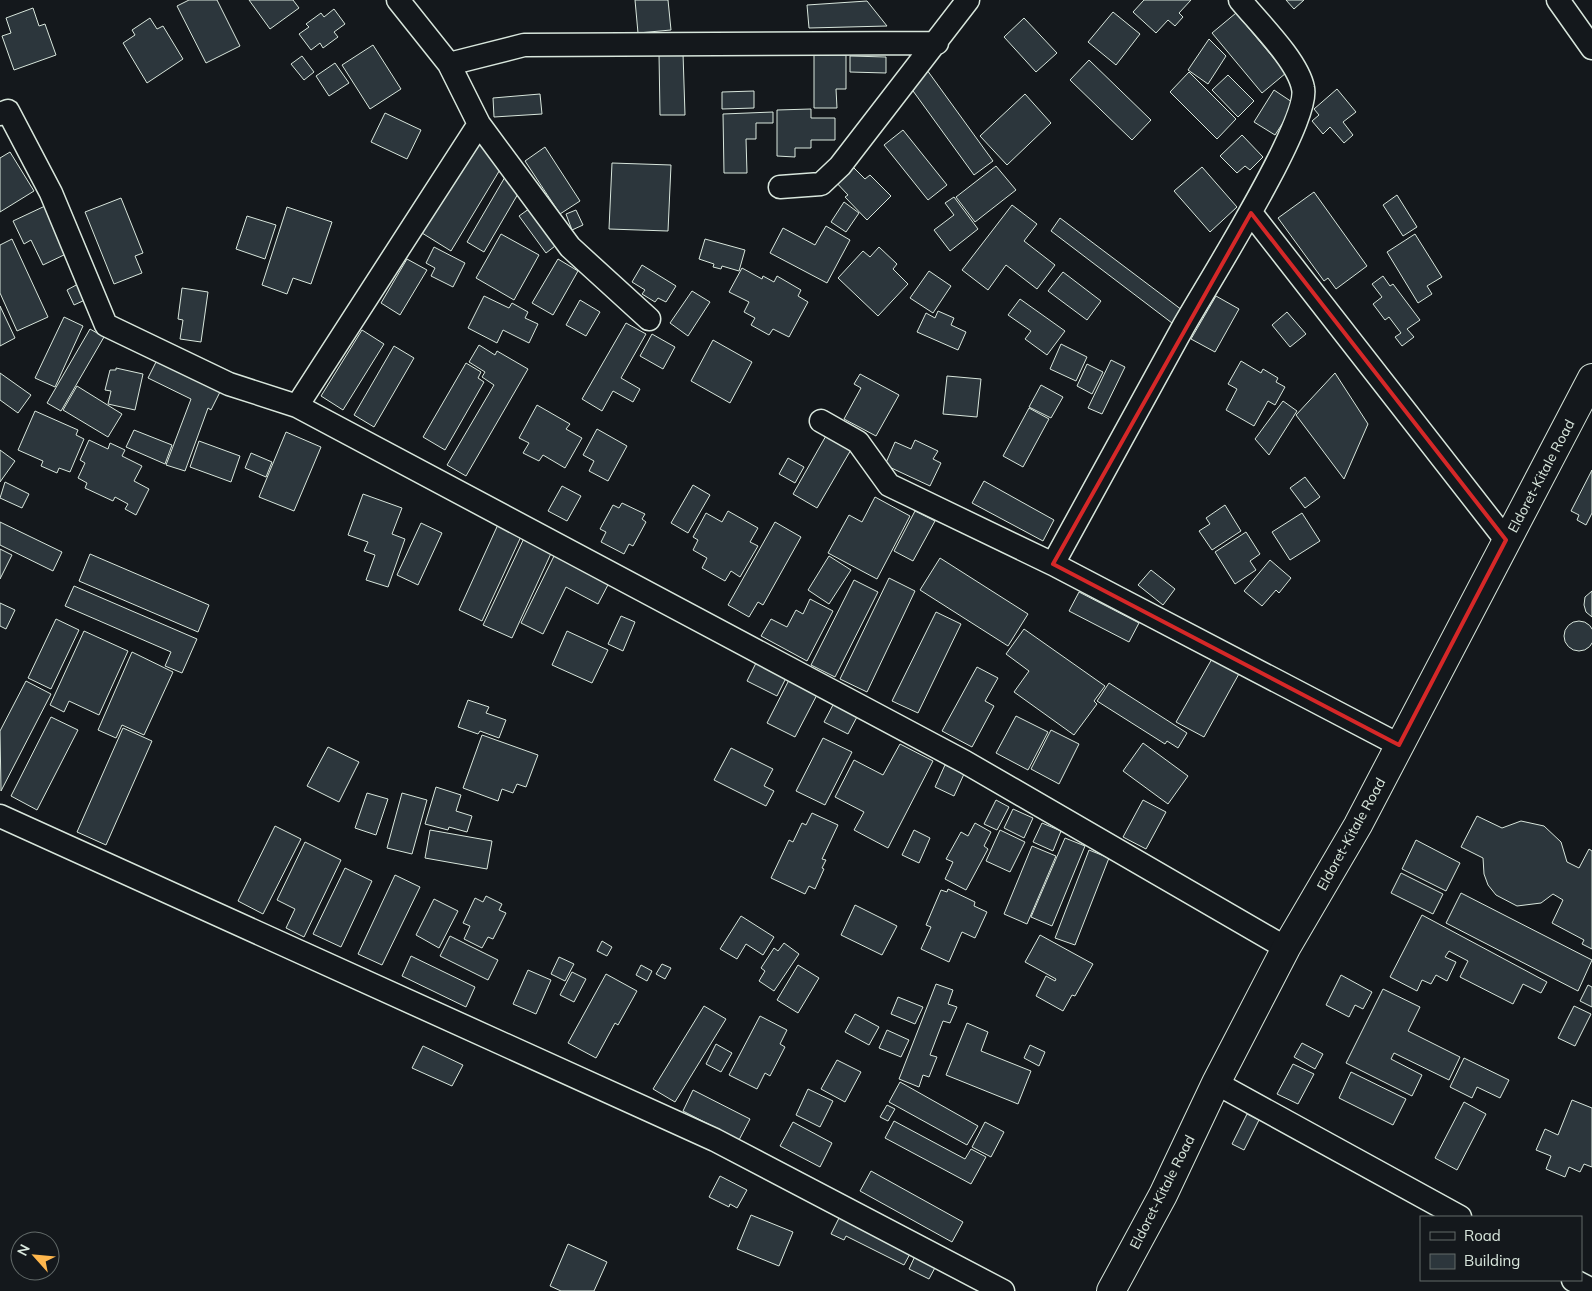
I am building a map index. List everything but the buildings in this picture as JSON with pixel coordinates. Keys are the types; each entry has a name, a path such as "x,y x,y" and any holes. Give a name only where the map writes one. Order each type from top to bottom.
{"highway":[{"name":"Eldoret-Kitale Road","path":"1111,1291 1163,1196 1216,1083 1286,948 1358,826 1592,378"}],"street":[{"path":"398,0 449,64 479,124 570,247 648,319"},
{"path":"780,187 820,184 840,166 937,44 968,0"},
{"path":"1053,564 1183,327 1251,213 1298,118 1304,89 1290,61 1240,0"},
{"path":"1558,0 1592,48"},
{"path":"449,64 524,45 937,44"},
{"path":"0,114 8,110 51,193 106,325 228,384 297,406 965,762 1286,948"},
{"path":"297,406 479,124"},
{"path":"1251,213 1506,540"},
{"path":"821,421 858,442 889,485 1053,564 1399,745"},
{"path":"0,816 715,1140 1003,1291"},
{"path":"1216,1083 1458,1216"},
{"path":"1575,1281 1592,1290"}],"highlighted area":[{"path":"1251,213 1506,540 1399,745 1053,564"}]}
